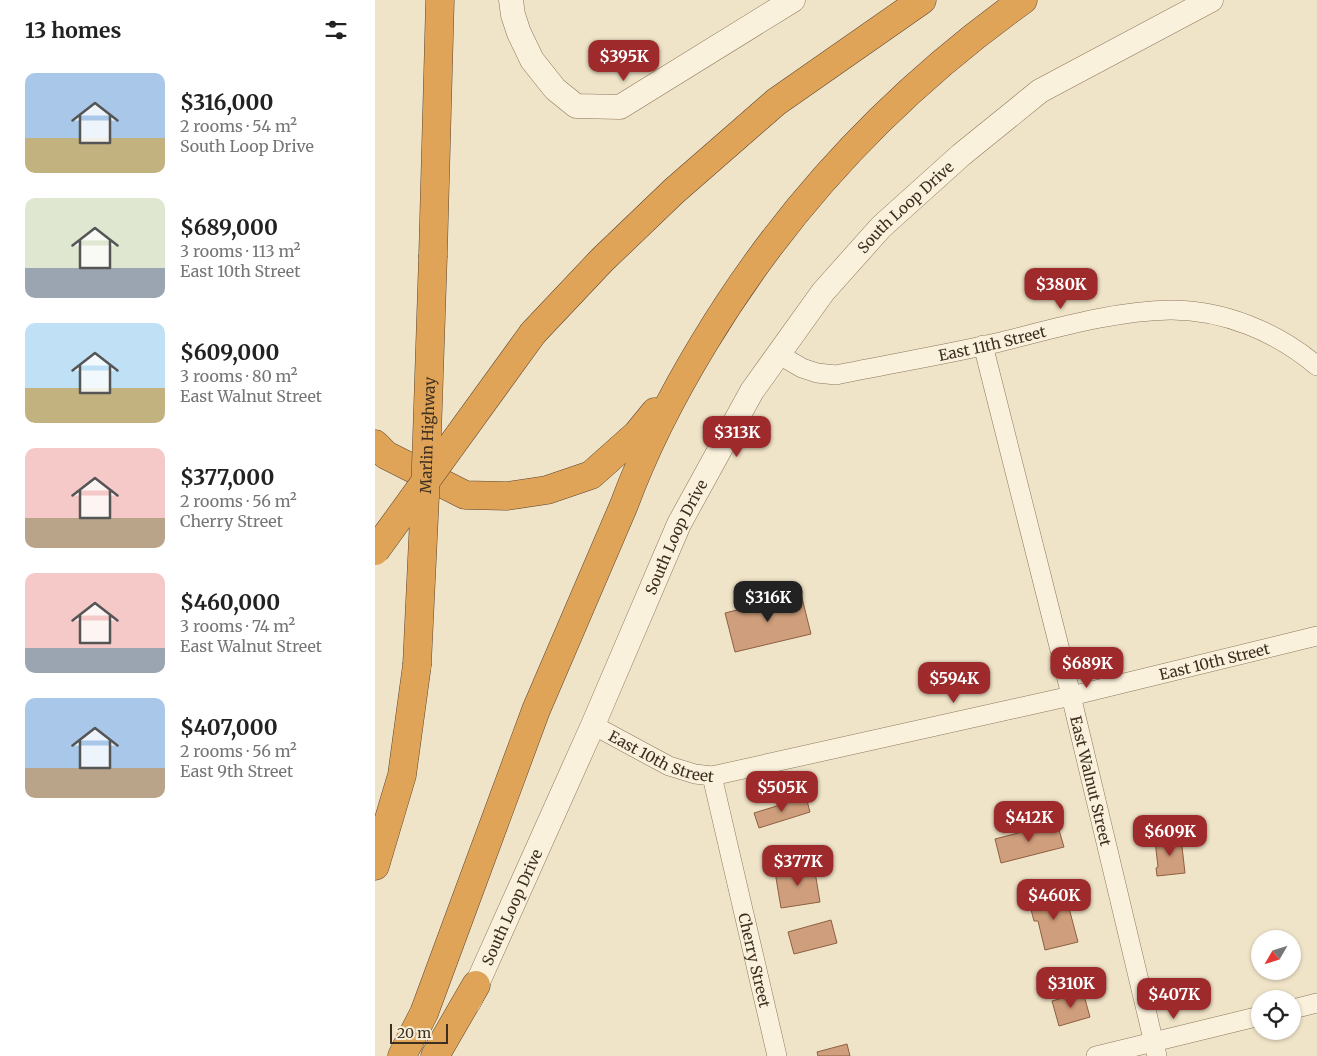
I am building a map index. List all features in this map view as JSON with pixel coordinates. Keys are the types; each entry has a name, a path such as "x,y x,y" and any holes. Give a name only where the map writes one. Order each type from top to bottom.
{"highway":[{"name":"Marlin Highway","path":"375,866 402,775 417,665 425,496 440,0"},
{"path":"375,551 533,333 602,260 659,205 776,102 922,0"},
{"path":"402,1056 424,1013 543,695 648,446 683,377 723,310 768,247 803,201 842,157 925,76 985,27 1023,0"},
{"path":"375,444 386,455 465,495 507,496 547,490 591,475 637,434 683,377"},
{"path":"435,1056 476,985"}],"street":[{"path":"511,0 513,15 519,33 532,60 555,89 576,106 620,107 793,0"},
{"name":"South Loop Drive","path":"444,1056 593,725 679,524 752,391 823,292 881,227 961,155 1040,91 1211,0"},
{"name":"East 11th Street","path":"779,354 802,368 817,373 836,375 983,345 1106,317 1137,312 1173,310 1208,314 1240,321 1269,334 1300,352 1317,366"},
{"name":"East Walnut Street","path":"983,345 1071,696 1155,1049"},
{"name":"East 10th Street","path":"593,725 669,766 695,774 712,776 1071,696 1317,636"},
{"name":"Cherry Street","path":"712,776 777,1056"},
{"path":"1301,1006 1317,1003"},
{"path":"1096,1056 1155,1049 1251,1019"}],"building":[{"path":"801,594 811,634 735,652 725,613"},
{"path":"806,797 810,812 759,828 754,813"},
{"path":"1057,823 1064,847 1001,863 995,839"},
{"path":"1181,838 1185,873 1157,876 1156,868 1158,867 1155,841"},
{"path":"814,866 820,902 781,908 775,872"},
{"path":"1065,893 1078,942 1045,950 1038,921 1034,921 1029,902"},
{"path":"831,920 837,943 794,954 788,932"},
{"path":"1083,992 1090,1017 1059,1026 1052,1001"},
{"path":"847,1044 850,1056 818,1056 817,1052"}]}
